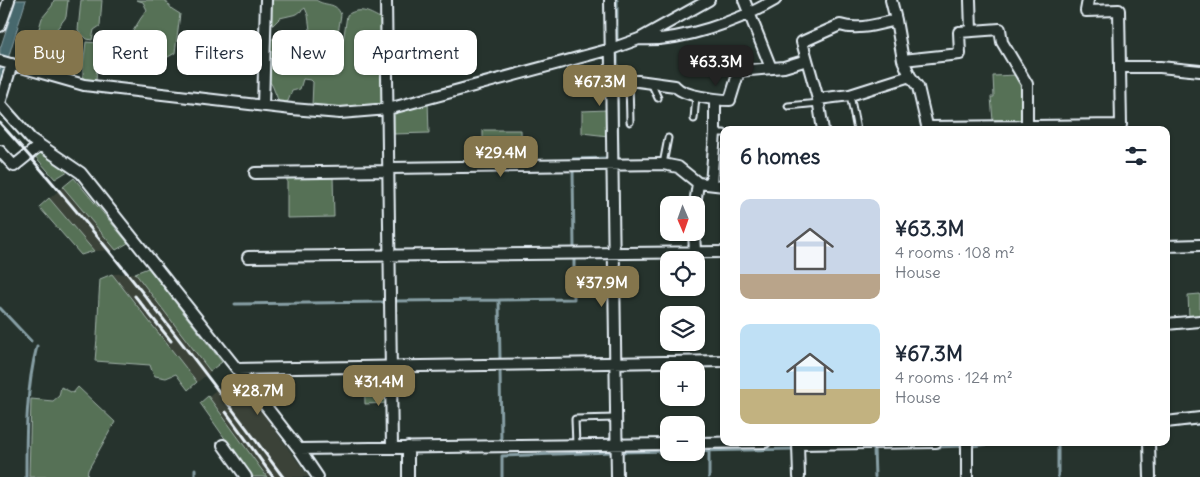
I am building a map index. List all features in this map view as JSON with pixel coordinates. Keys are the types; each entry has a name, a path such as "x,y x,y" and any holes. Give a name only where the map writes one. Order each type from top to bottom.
{"street":[{"path":"0,26 8,0"},
{"path":"263,106 266,0"},
{"path":"386,0 392,448"},
{"path":"610,0 616,477"},
{"path":"0,61 84,85 263,106 340,112 388,109 611,49 639,39 709,0"},
{"path":"744,0 771,68"},
{"path":"639,39 654,40 689,34 727,23 774,0"},
{"path":"892,0 902,60 918,87 927,126"},
{"path":"970,0 971,31"},
{"path":"1088,0 1086,11 1119,10 1121,126"},
{"path":"822,126 819,101 802,42 840,25 848,28 858,28 896,20"},
{"path":"902,60 960,54 959,32 1000,29 1002,42 1027,84 1027,126"},
{"path":"612,81 651,82 674,86 679,91 715,100 730,100 739,71 784,67 807,60"},
{"path":"12,64 0,103 31,139 81,173 237,369 299,449 318,477"},
{"path":"1120,67 1200,70"},
{"path":"819,101 850,95 910,76"},
{"path":"711,184 720,133 715,100"},
{"path":"0,151 14,166 40,145"},
{"path":"255,173 663,164 678,167 698,183 720,185"},
{"path":"696,196 698,183"},
{"path":"1170,246 1200,245"},
{"path":"248,257 660,252"},
{"path":"705,252 720,252"},
{"path":"1170,324 1200,321"},
{"path":"237,369 720,361"},
{"path":"1170,422 1200,418"},
{"path":"705,443 720,443"},
{"path":"299,449 660,444"},
{"path":"223,445 246,477"},
{"path":"797,446 799,477"},
{"path":"967,446 967,477"},
{"path":"1149,446 1150,477"},
{"path":"408,447 408,477"}],"lane":[{"path":"629,81 630,122"},
{"path":"651,82 658,98"},
{"path":"694,119 696,95"},
{"path":"850,95 856,126"},
{"path":"788,106 819,101"},
{"path":"663,164 668,138"},
{"path":"576,445 576,419 616,418"}],"shaded area":[{"path":"74,178 128,243 116,250 94,251 81,255 39,207"},
{"path":"148,268 222,362 188,390 100,279 112,274 135,273"},
{"path":"235,375 309,477 252,477 200,403"}],"green space":[{"path":"54,0 68,0 66,17 56,30 39,30 42,18 52,6"},
{"path":"81,0 102,0 100,26 93,30 92,40 87,39 83,35 83,30 78,30"},
{"path":"136,0 165,0 172,9 180,14 175,53 168,57 167,30 134,30 147,10 143,2"},
{"path":"272,0 316,0 334,6 341,15 338,30 310,30 305,8 297,14 280,18 273,25 269,23 269,3"},
{"path":"361,11 382,19 382,30 354,30 354,75 383,75 384,98 380,104 355,108 312,106 313,82 303,79 300,89 292,91 288,101 284,103 279,102 267,78 268,42 272,39 272,75 344,75 344,35 347,15 352,12"},
{"path":"86,42 93,43 93,75 96,75 96,82 83,80"},
{"path":"1018,75 1023,82 1023,118 1020,121 993,121 991,97 994,97 993,76"},
{"path":"428,101 429,133 393,134 393,115 398,110"},
{"path":"607,110 608,136 582,133 582,111"},
{"path":"483,130 521,130 522,161 483,162"},
{"path":"38,151 68,171 55,179 33,154"},
{"path":"333,176 334,217 287,218 287,177"},
{"path":"74,178 128,243 116,250 63,187"},
{"path":"49,198 94,251 81,255 39,207"},
{"path":"148,268 222,362 210,371 135,273"},
{"path":"112,274 197,382 188,390 176,374 166,378 155,376 150,365 95,361 100,279"},
{"path":"1200,294 1200,317 1189,318 1188,295"},
{"path":"364,373 385,373 388,376 388,403 365,404"},
{"path":"61,387 73,393 78,387 115,422 88,470 87,477 29,477 31,399 53,401 59,396"},
{"path":"208,396 267,477 252,477 200,403"}],"water":[{"path":"16,0 26,0 17,30 15,30 0,88 0,49"}],"waterway":[{"path":"617,0 617,41"},
{"path":"617,55 617,77"},
{"path":"617,86 617,158"},
{"path":"573,159 607,158"},
{"path":"573,170 574,248"},
{"path":"500,359 499,300 574,299 574,259"},
{"path":"395,301 499,300"},
{"path":"235,304 387,302"},
{"path":"0,308 31,341"},
{"path":"26,477 29,395 37,346"},
{"path":"498,369 500,369 501,441"},
{"path":"1174,426 1200,424"},
{"path":"935,447 962,446"},
{"path":"1058,446 1058,477"},
{"path":"874,448 875,477"},
{"path":"705,451 794,449"},
{"path":"709,450 709,477"},
{"path":"622,452 660,451"},
{"path":"502,477 502,456 611,452"},
{"path":"195,469 195,477"}],"railway":[{"path":"0,123 146,297 283,477"},
{"path":"135,296 171,341"},
{"path":"226,412 273,477"}]}
